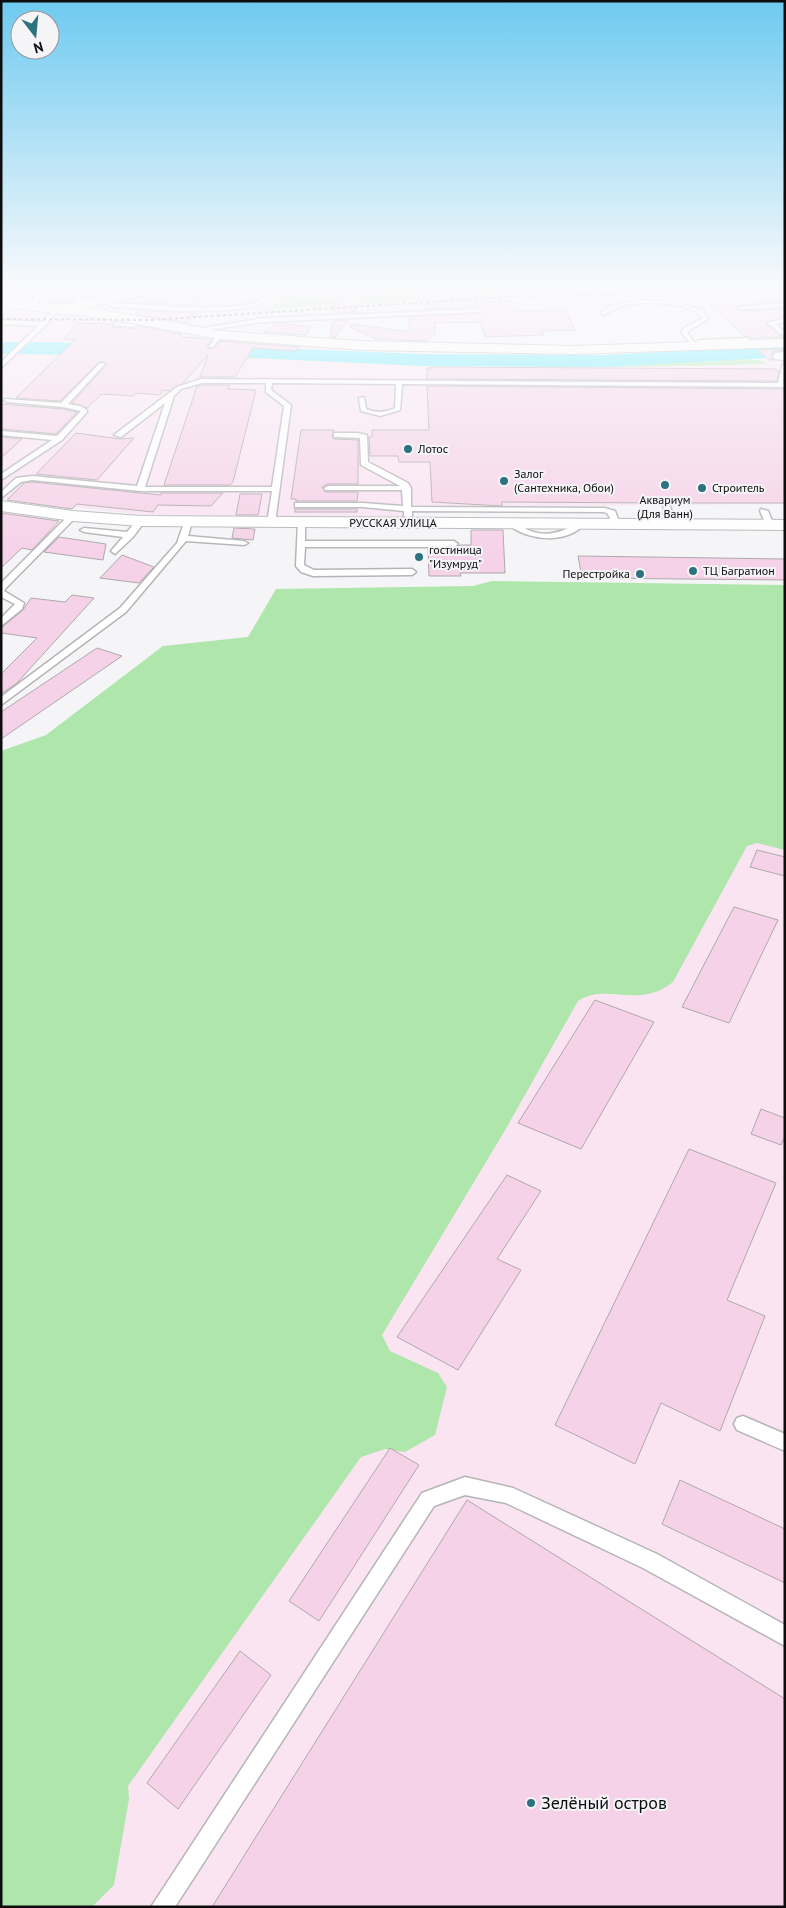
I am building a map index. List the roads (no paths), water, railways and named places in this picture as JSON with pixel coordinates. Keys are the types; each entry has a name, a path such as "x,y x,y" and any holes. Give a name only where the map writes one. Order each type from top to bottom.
{"main road":[{"name":"РУССКАЯ УЛИЦА","path":"1,506 73,516 141,521 186,530 271,523 299,514 408,516 513,524 672,524 773,520"}],"lane":[{"path":"63,405 91,375"},
{"path":"118,435 180,388 201,381 399,384 783,385"},
{"path":"269,383 268,391 288,405 271,523"},
{"path":"362,398 363,410 370,414 390,414 398,409 399,384"},
{"path":"140,490 171,395"},
{"path":"2,476 59,438 85,412 78,407 7,400"},
{"path":"1,433 59,438"},
{"path":"337,434 357,434 364,437 363,505"},
{"path":"363,475 407,488"},
{"path":"328,488 363,475 407,488"},
{"path":"1,496 19,480 32,478 140,490 276,489"},
{"path":"407,488 408,516"},
{"path":"665,503 672,524"},
{"path":"412,572 313,573 304,570 300,566 299,514 363,505 408,516 604,510 612,513 616,524"},
{"path":"1,623 19,607 20,602 1,592 2,587 73,516"},
{"path":"115,551 141,521"},
{"path":"84,530 130,535"},
{"path":"1,702 123,610 181,544 186,530 244,543"},
{"path":"300,544 454,544"},
{"path":"743,1424 785,1443"},
{"path":"162,1907 428,1499 465,1486 507,1494 650,1561 785,1636"}],"place":[{"name":"Лотос","path":"408,449"},
{"name":"Залог (Сантехника, Обои)","path":"504,481"},
{"name":"Аквариум (Для Ванн)","path":"665,485"},
{"name":"Строитель","path":"702,488"},
{"name":"гостиница \"Изумруд\"","path":"419,557"},
{"name":"ТЦ Багратион","path":"693,571"},
{"name":"Перестройка","path":"640,574"},
{"name":"Зелёный остров","path":"531,1803"}]}
